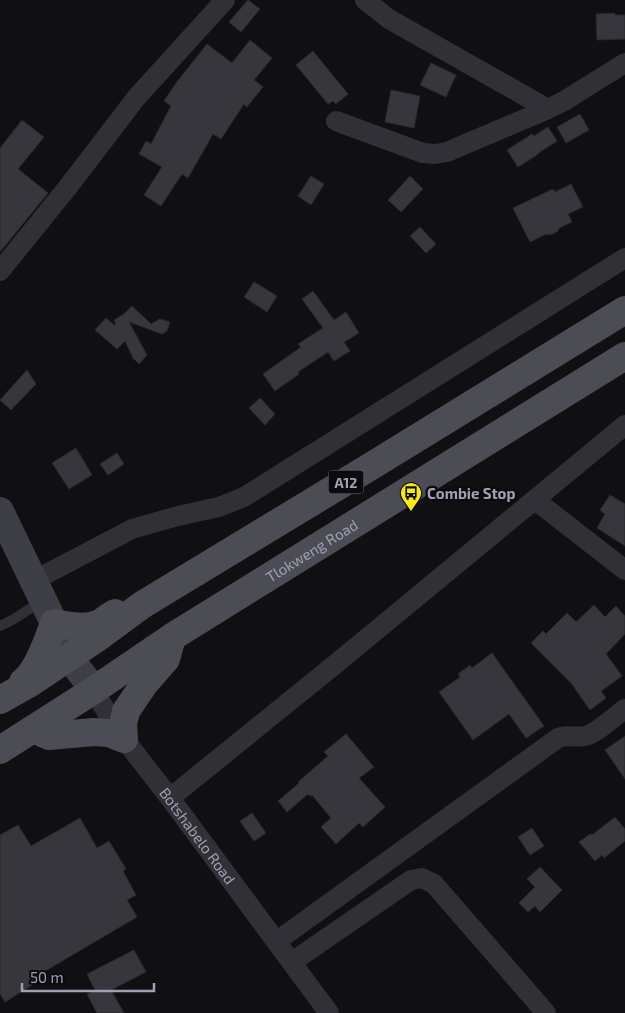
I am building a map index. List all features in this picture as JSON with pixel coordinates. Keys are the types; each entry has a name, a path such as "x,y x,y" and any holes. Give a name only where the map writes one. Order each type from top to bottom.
{"main road":[{"name":"A12","path":"0,700 32,682 142,605 625,310"},
{"name":"Tlokweng Road","path":"0,750 172,637 625,356"},
{"path":"44,602 68,626 82,627 97,624 119,609 142,605"},
{"path":"0,700 28,678 47,644 44,602"},
{"path":"33,729 49,736 94,732 109,733 124,739 122,724 126,711 145,683 166,659 172,637"}],"street":[{"path":"0,271 68,187 136,98 226,0"},
{"path":"365,0 389,19 548,109"},
{"path":"336,120 423,153 447,152 564,101 625,63"},
{"path":"44,602 132,529 219,507 244,497 625,258"},
{"path":"170,798 625,425"},
{"path":"535,500 625,570"},
{"name":"Botshabelo Road","path":"0,511 69,657 94,690 124,739 329,1013"},
{"path":"277,941 558,738 565,735 580,736 592,734 625,709"},
{"path":"292,962 410,880 422,878 434,884 546,1013"}],"lane":[{"path":"0,626 44,602"}],"building":[{"path":"248,0 260,9 241,32 229,22"},
{"path":"615,13 615,15 625,15 625,39 597,40 596,14"},
{"path":"250,40 272,58 254,80 263,87 247,107 244,104 221,139 213,134 188,178 182,174 161,206 144,195 162,167 139,154 146,141 151,144 171,106 164,101 207,44 232,63"},
{"path":"313,51 348,94 336,104 333,101 328,104 296,65"},
{"path":"431,63 456,75 446,97 420,85"},
{"path":"391,90 420,96 414,128 385,122"},
{"path":"580,114 589,130 566,143 557,127"},
{"path":"22,120 44,137 18,169 48,193 0,252 0,148"},
{"path":"548,127 557,141 518,167 507,150 532,134 534,136"},
{"path":"311,176 324,184 311,205 298,196"},
{"path":"410,176 423,189 401,212 388,200"},
{"path":"571,184 583,207 568,214 572,222 559,228 553,234 544,235 530,242 513,208 553,189 555,192"},
{"path":"420,227 436,244 426,253 410,236"},
{"path":"254,282 277,296 267,312 244,297"},
{"path":"313,291 334,320 346,312 359,333 344,342 350,351 334,361 328,352 298,372 299,374 275,391 263,374 301,347 298,344 323,328 302,299"},
{"path":"132,306 151,324 160,319 170,322 167,331 162,334 129,322 147,355 139,364 133,358 125,341 117,349 95,330 106,318 114,325 116,324 114,320"},
{"path":"27,370 36,384 11,410 0,400"},
{"path":"260,398 275,414 265,425 249,408"},
{"path":"76,448 92,475 69,489 52,463"},
{"path":"117,453 124,464 108,475 100,464"},
{"path":"610,495 625,504 625,546 597,528 605,514 600,510"},
{"path":"594,605 605,617 616,606 625,616 625,634 606,654 622,676 601,691 606,698 590,710 571,683 531,643 543,631 546,634 567,613 576,622"},
{"path":"492,653 544,726 526,738 509,714 473,740 439,692 460,677 458,674 470,665 472,668"},
{"path":"346,734 374,767 359,778 385,807 363,827 359,823 336,844 321,827 331,818 312,795 308,794 287,812 278,801 328,756 324,752"},
{"path":"625,736 625,779 605,750"},
{"path":"252,813 266,833 254,841 240,821"},
{"path":"615,817 625,829 625,841 604,858 602,855 595,861 579,842 590,834 592,835"},
{"path":"80,818 97,848 109,841 126,869 123,871 136,895 127,900 137,917 35,977 37,982 5,1002 0,994 0,835 18,825 31,846"},
{"path":"532,828 544,846 530,855 518,837"},
{"path":"540,867 562,890 540,912 535,906 528,912 519,903 535,887 527,879"},
{"path":"134,950 146,972 111,990 124,1013 97,1013 87,994 95,990 87,974"}],"place":[{"name":"Combie Stop","path":"411,512"}]}
